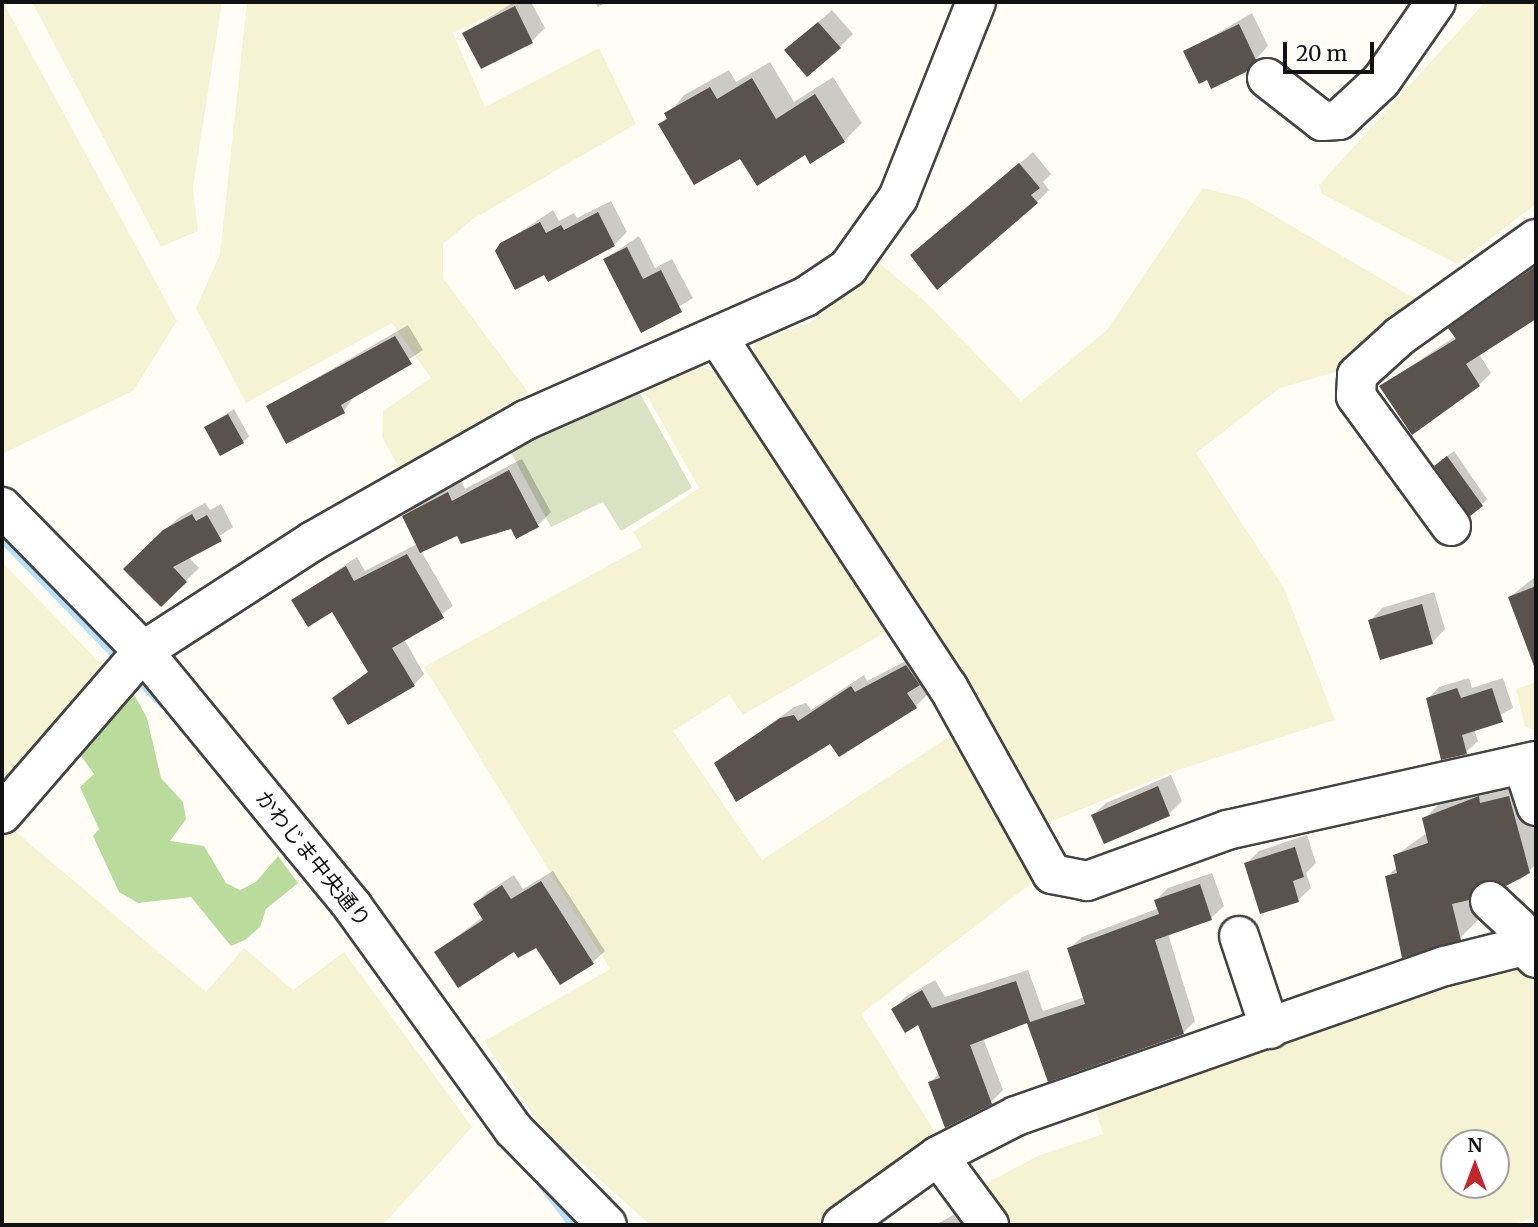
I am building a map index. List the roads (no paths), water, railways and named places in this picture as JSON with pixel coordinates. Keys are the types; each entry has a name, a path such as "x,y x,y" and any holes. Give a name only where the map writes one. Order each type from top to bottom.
{"street":[{"path":"2,814 143,651 313,541 526,420 805,298 848,268 875,235 898,198 976,2"},
{"path":"1267,78 1322,121 1339,120 1381,81 1436,2"},
{"path":"1451,526 1356,396 1357,375 1400,336 1536,239"},
{"path":"717,336 948,687 1052,874 1087,881 1227,830 1451,775 1530,765 1536,806"},
{"name":"かわじま中央通り","path":"2,508 143,651 353,907 513,1129 607,1225"},
{"path":"842,1225 938,1156 1016,1116 1445,966 1530,952 1518,927 1490,901"},
{"path":"1239,936 1270,1029"},
{"path":"938,1156 989,1225"}],"waterway":[{"path":"2,538 122,662"},
{"path":"134,675 164,705"},
{"path":"541,1183 573,1225"}]}
